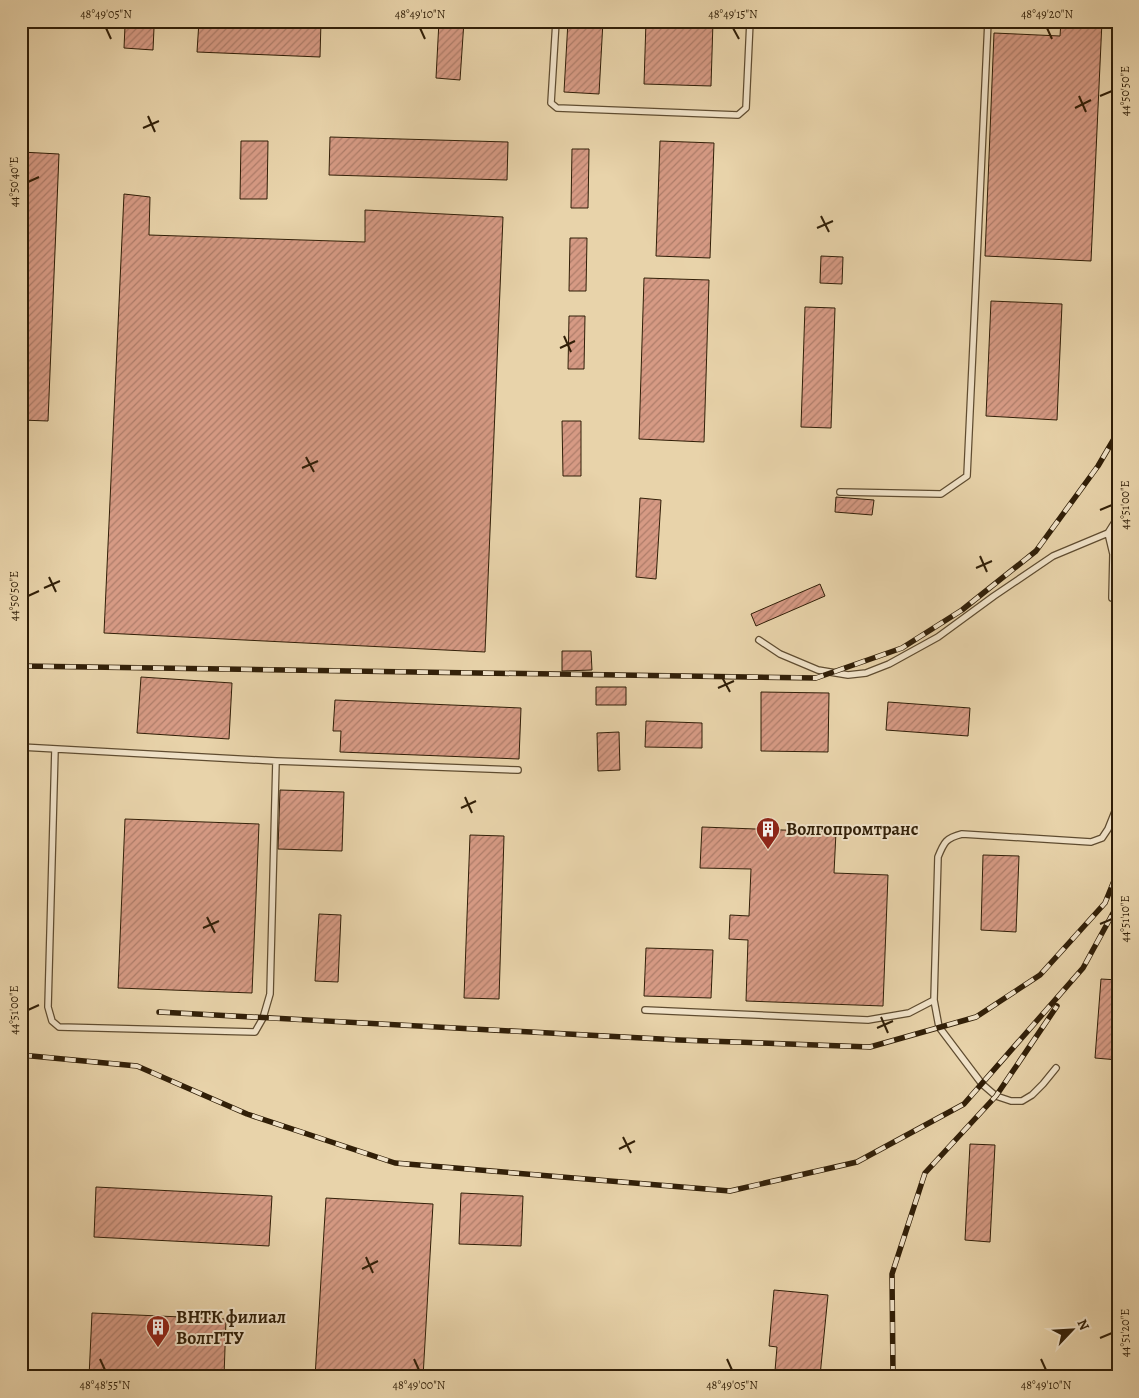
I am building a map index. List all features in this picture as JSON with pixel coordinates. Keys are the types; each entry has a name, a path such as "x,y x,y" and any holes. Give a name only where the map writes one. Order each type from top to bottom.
{"lane":[{"path":"556,21 551,103 557,108 738,115 746,108 750,21"},
{"path":"840,492 942,494 967,476 988,21"},
{"path":"759,640 780,654 818,670 848,675 866,674 889,664 938,637 1053,556 1108,533 1118,517"},
{"path":"1108,533 1113,554 1112,598"},
{"path":"21,747 276,761 518,770"},
{"path":"55,749 48,1007 52,1021 59,1027 255,1032 263,1018 270,994 276,761"},
{"path":"1056,1068 1044,1084 1032,1095 1022,1100 1011,1101 996,1096 982,1084 939,1027 934,1000 938,857 942,846 950,837 962,834 1091,842 1102,838 1108,829 1118,804"},
{"path":"645,1010 868,1020 909,1013 934,1000"}],"building":[{"path":"199,21 321,21 320,57 197,52"},
{"path":"439,21 464,21 460,80 436,78"},
{"path":"568,21 603,21 599,94 564,92"},
{"path":"646,21 713,21 711,86 644,84"},
{"path":"1061,21 1102,21 1091,261 985,256 994,33 1060,36"},
{"path":"125,26 154,28 153,50 124,48"},
{"path":"330,137 508,142 507,180 329,175"},
{"path":"241,141 268,141 267,199 240,199"},
{"path":"660,141 714,143 710,258 656,256"},
{"path":"572,149 589,149 588,208 571,208"},
{"path":"21,152 59,154 48,421 21,420"},
{"path":"124,194 150,197 149,235 365,242 365,210 503,217 485,652 104,633"},
{"path":"570,238 587,238 586,291 569,291"},
{"path":"821,256 843,257 842,284 820,283"},
{"path":"644,278 709,280 704,442 639,439"},
{"path":"991,301 1062,304 1057,420 986,416"},
{"path":"805,307 835,308 831,428 801,427"},
{"path":"569,316 585,316 584,369 568,369"},
{"path":"562,421 581,421 581,476 563,476"},
{"path":"836,497 874,500 872,515 835,512"},
{"path":"640,498 661,500 656,579 636,577"},
{"path":"820,584 825,596 756,626 751,614"},
{"path":"562,651 591,651 592,670 562,671"},
{"path":"141,677 232,683 229,739 137,733"},
{"path":"596,687 626,687 626,705 596,705"},
{"path":"761,692 829,693 828,752 761,751"},
{"path":"335,700 521,708 519,759 340,752 341,731 333,731"},
{"path":"888,702 970,708 968,736 886,730"},
{"path":"646,721 702,723 702,748 645,747"},
{"path":"619,732 620,770 598,771 597,733"},
{"path":"280,790 344,792 342,851 278,849"},
{"path":"125,819 259,824 252,993 118,988"},
{"path":"702,827 836,832 834,873 888,875 883,1006 746,1001 748,940 729,939 730,915 749,916 751,869 700,868"},
{"path":"470,835 504,836 499,999 464,998"},
{"path":"983,855 1019,856 1016,932 981,930"},
{"path":"319,914 341,915 338,982 315,981"},
{"path":"646,948 713,950 711,998 644,996"},
{"path":"1101,979 1118,980 1118,1060 1095,1058"},
{"path":"970,1144 995,1145 990,1242 965,1240"},
{"path":"96,1187 272,1196 269,1246 94,1237"},
{"path":"461,1193 523,1196 521,1246 459,1244"},
{"path":"326,1198 433,1204 423,1377 315,1377"},
{"path":"774,1290 828,1295 820,1376 775,1371 777,1347 769,1346"},
{"name":"ВНТК филиал ВолгГТУ","path":"92,1313 226,1319 224,1377 89,1377"}],"railway":[{"path":"21,666 816,678 902,648 962,610 1036,551 1098,466 1118,432"},
{"path":"159,1012 679,1040 870,1047 976,1017 1040,975 1105,903 1118,871"},
{"path":"21,1055 137,1066 247,1114 395,1163 730,1191 857,1162 964,1104 1083,968 1118,904"},
{"path":"893,1377 892,1274 925,1173 996,1096 1057,1006"}],"place":[{"name":"Волгопромтранс","path":"768,850"},
{"name":"ВНТК филиал ВолгГТУ","path":"158,1348"}]}
